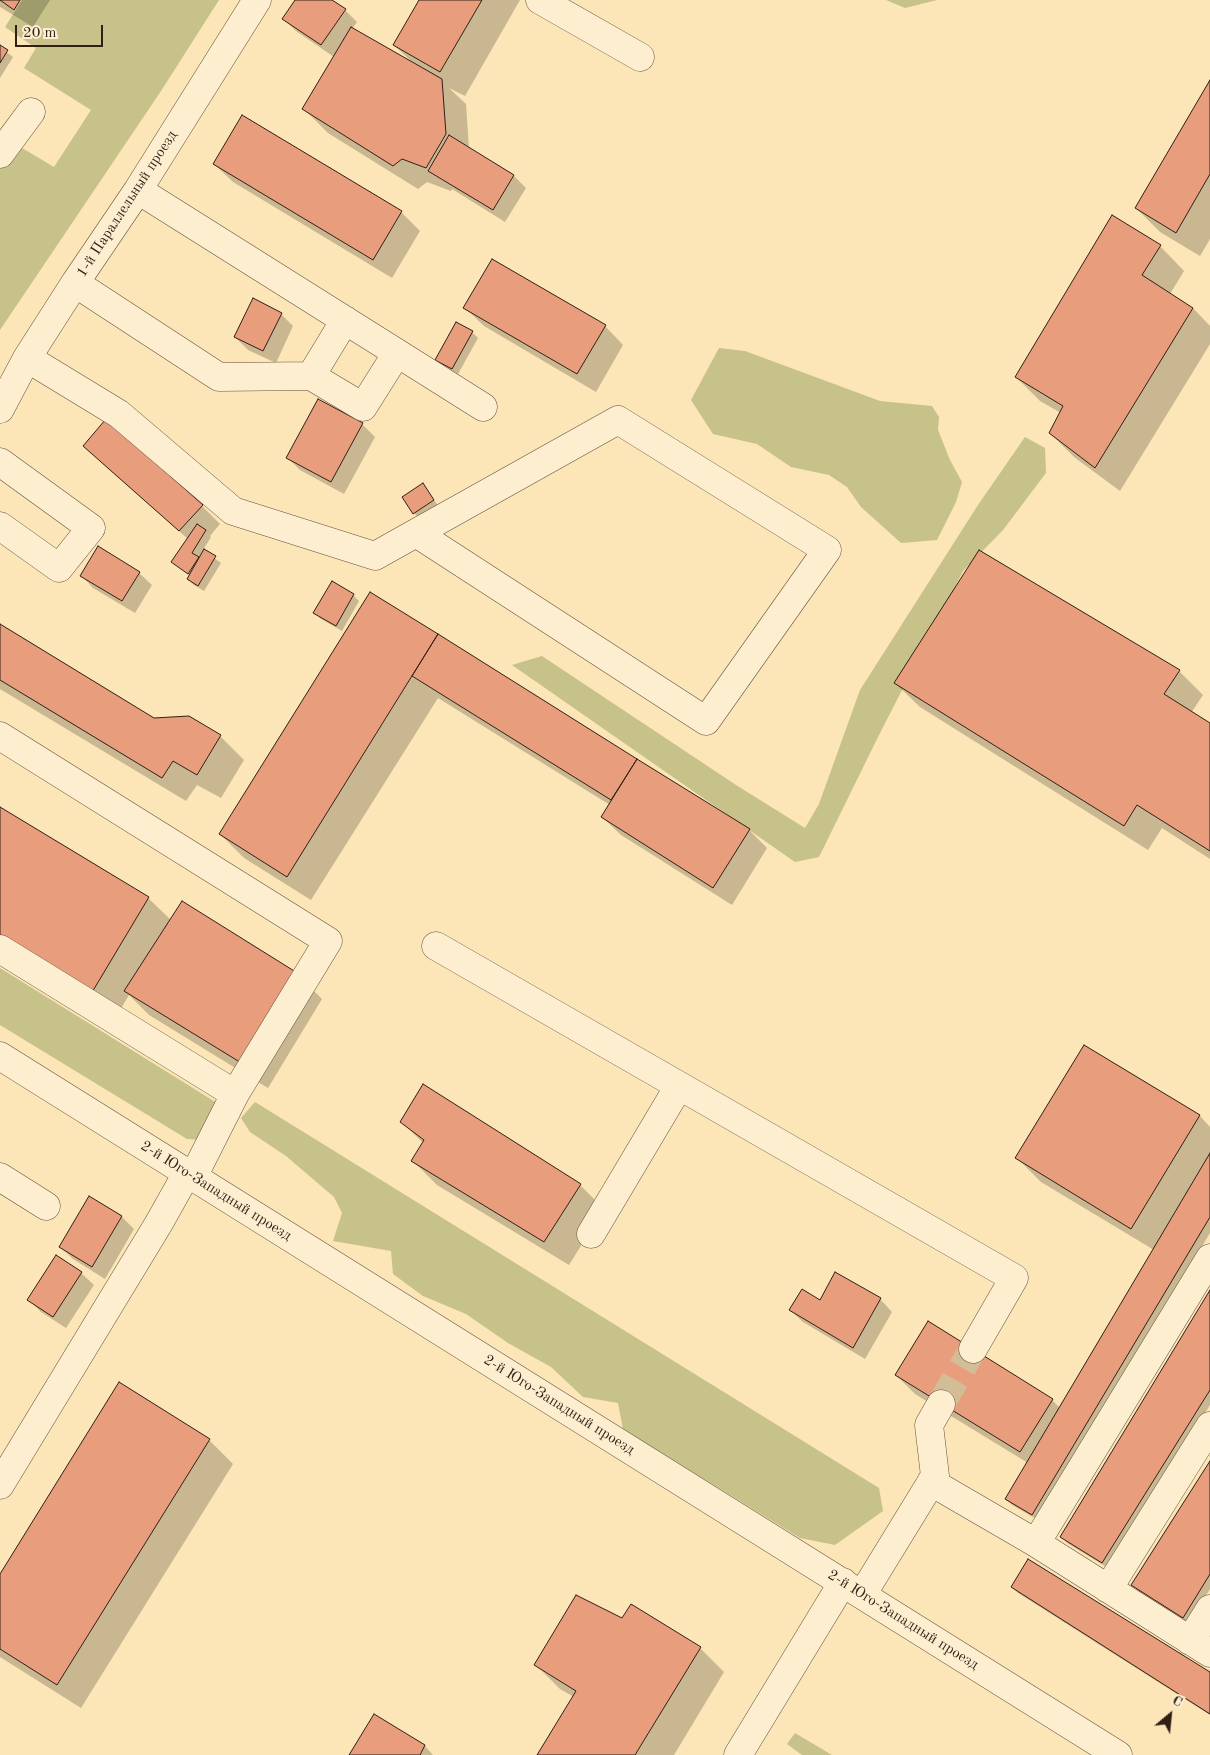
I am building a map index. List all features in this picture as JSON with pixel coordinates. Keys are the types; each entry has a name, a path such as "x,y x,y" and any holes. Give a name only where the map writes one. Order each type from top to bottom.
{"street":[{"name":"1-й Параллельный проезд","path":"0,410 27,358 138,190 257,0"},
{"path":"540,0 640,57"},
{"path":"0,154 31,112"},
{"path":"138,190 483,407"},
{"path":"75,283 219,377 311,376 363,407 398,353"},
{"path":"311,376 346,320"},
{"path":"27,358 119,414 233,511 375,556 416,533 618,420 827,550 706,721 416,533"},
{"path":"0,462 91,528 60,568 0,526"},
{"path":"0,736 328,941 235,1094 190,1175 0,1485"},
{"path":"436,946 1014,1278 973,1349"},
{"path":"0,949 235,1094"},
{"name":"2-й Юго-Западный проезд","path":"0,1056 1118,1755"},
{"path":"591,1234 680,1086"},
{"path":"0,1178 46,1206"},
{"path":"1036,1543 1210,1258"},
{"path":"738,1755 852,1588 935,1476 929,1425 941,1404"},
{"path":"1108,1588 1210,1426"},
{"path":"931,1482 1036,1543 1200,1647 1210,1609"}],"shaded area":[{"path":"22,0 219,0 161,91 0,330 0,170 17,145 54,167 91,110 24,68 36,48 5,27"},
{"path":"886,0 937,0 905,8"},
{"path":"719,348 745,351 880,401 932,406 939,417 938,430 950,460 962,482 956,502 937,540 901,543 861,507 847,487 829,475 791,467 757,444 713,434 691,400"},
{"path":"1025,437 1045,448 1046,473 1003,530 963,571 819,857 795,862 512,665 542,656 736,785 805,828 819,804 860,690 978,505"},
{"path":"0,968 225,1108 204,1140 187,1139 0,1025"},
{"path":"255,1102 879,1488 883,1511 835,1545 800,1538 623,1429 618,1403 583,1397 551,1367 508,1343 466,1314 423,1296 393,1274 391,1251 333,1241 342,1213 334,1197 286,1156 250,1132 241,1118"},
{"path":"795,1733 832,1755 802,1755 787,1744"}],"building":[{"path":"0,0 20,0 14,10"},
{"path":"295,0 332,0 346,9 321,45 282,19"},
{"path":"419,0 482,0 440,72 393,45"},
{"path":"351,27 442,79 446,134 426,168 402,159 393,166 302,109"},
{"path":"0,45 8,50 0,63"},
{"path":"1210,80 1210,174 1176,233 1135,208"},
{"path":"242,115 402,211 373,260 213,164"},
{"path":"449,135 514,175 493,210 428,171"},
{"path":"1112,215 1161,245 1142,275 1193,308 1095,468 1049,433 1063,406 1015,377"},
{"path":"492,259 606,325 577,374 463,308"},
{"path":"253,298 282,313 263,351 234,337"},
{"path":"456,322 473,331 452,369 435,360"},
{"path":"318,399 363,423 331,482 286,458"},
{"path":"106,419 203,505 179,531 83,446"},
{"path":"423,483 434,500 413,514 402,497"},
{"path":"197,524 206,530 192,553 199,557 188,574 171,562"},
{"path":"98,546 140,572 122,601 80,576"},
{"path":"204,549 216,556 198,586 187,579"},
{"path":"979,550 1180,670 1164,694 1210,723 1210,851 1137,805 1124,826 894,683"},
{"path":"332,581 354,594 336,626 313,613"},
{"path":"370,592 438,634 287,877 219,834"},
{"path":"0,624 154,718 189,716 221,735 197,775 173,761 162,778 0,680"},
{"path":"438,634 637,759 611,800 412,676"},
{"path":"637,759 750,829 713,888 601,817"},
{"path":"0,807 149,897 91,994 0,939"},
{"path":"182,901 299,974 243,1064 124,991"},
{"path":"1084,1045 1200,1115 1131,1229 1015,1158"},
{"path":"423,1084 581,1184 544,1242 411,1161 424,1140 400,1122"},
{"path":"1210,1153 1210,1217 1032,1515 1005,1499"},
{"path":"89,1196 122,1216 92,1267 59,1247"},
{"path":"56,1255 82,1272 53,1317 27,1300"},
{"path":"835,1272 881,1298 853,1348 789,1310 802,1289 820,1300"},
{"path":"1210,1290 1210,1390 1102,1563 1060,1537"},
{"path":"928,1321 1053,1399 1020,1452 895,1375"},
{"path":"119,1382 210,1439 57,1685 0,1649 0,1574"},
{"path":"1210,1461 1210,1574 1183,1618 1131,1585"},
{"path":"1028,1559 1210,1672 1210,1714 1011,1587"},
{"path":"576,1595 622,1618 631,1604 701,1647 635,1755 537,1755 576,1691 534,1665"},
{"path":"374,1714 425,1745 420,1755 349,1755"}],"tunnel":[{"path":"941,1404 973,1349"}]}
